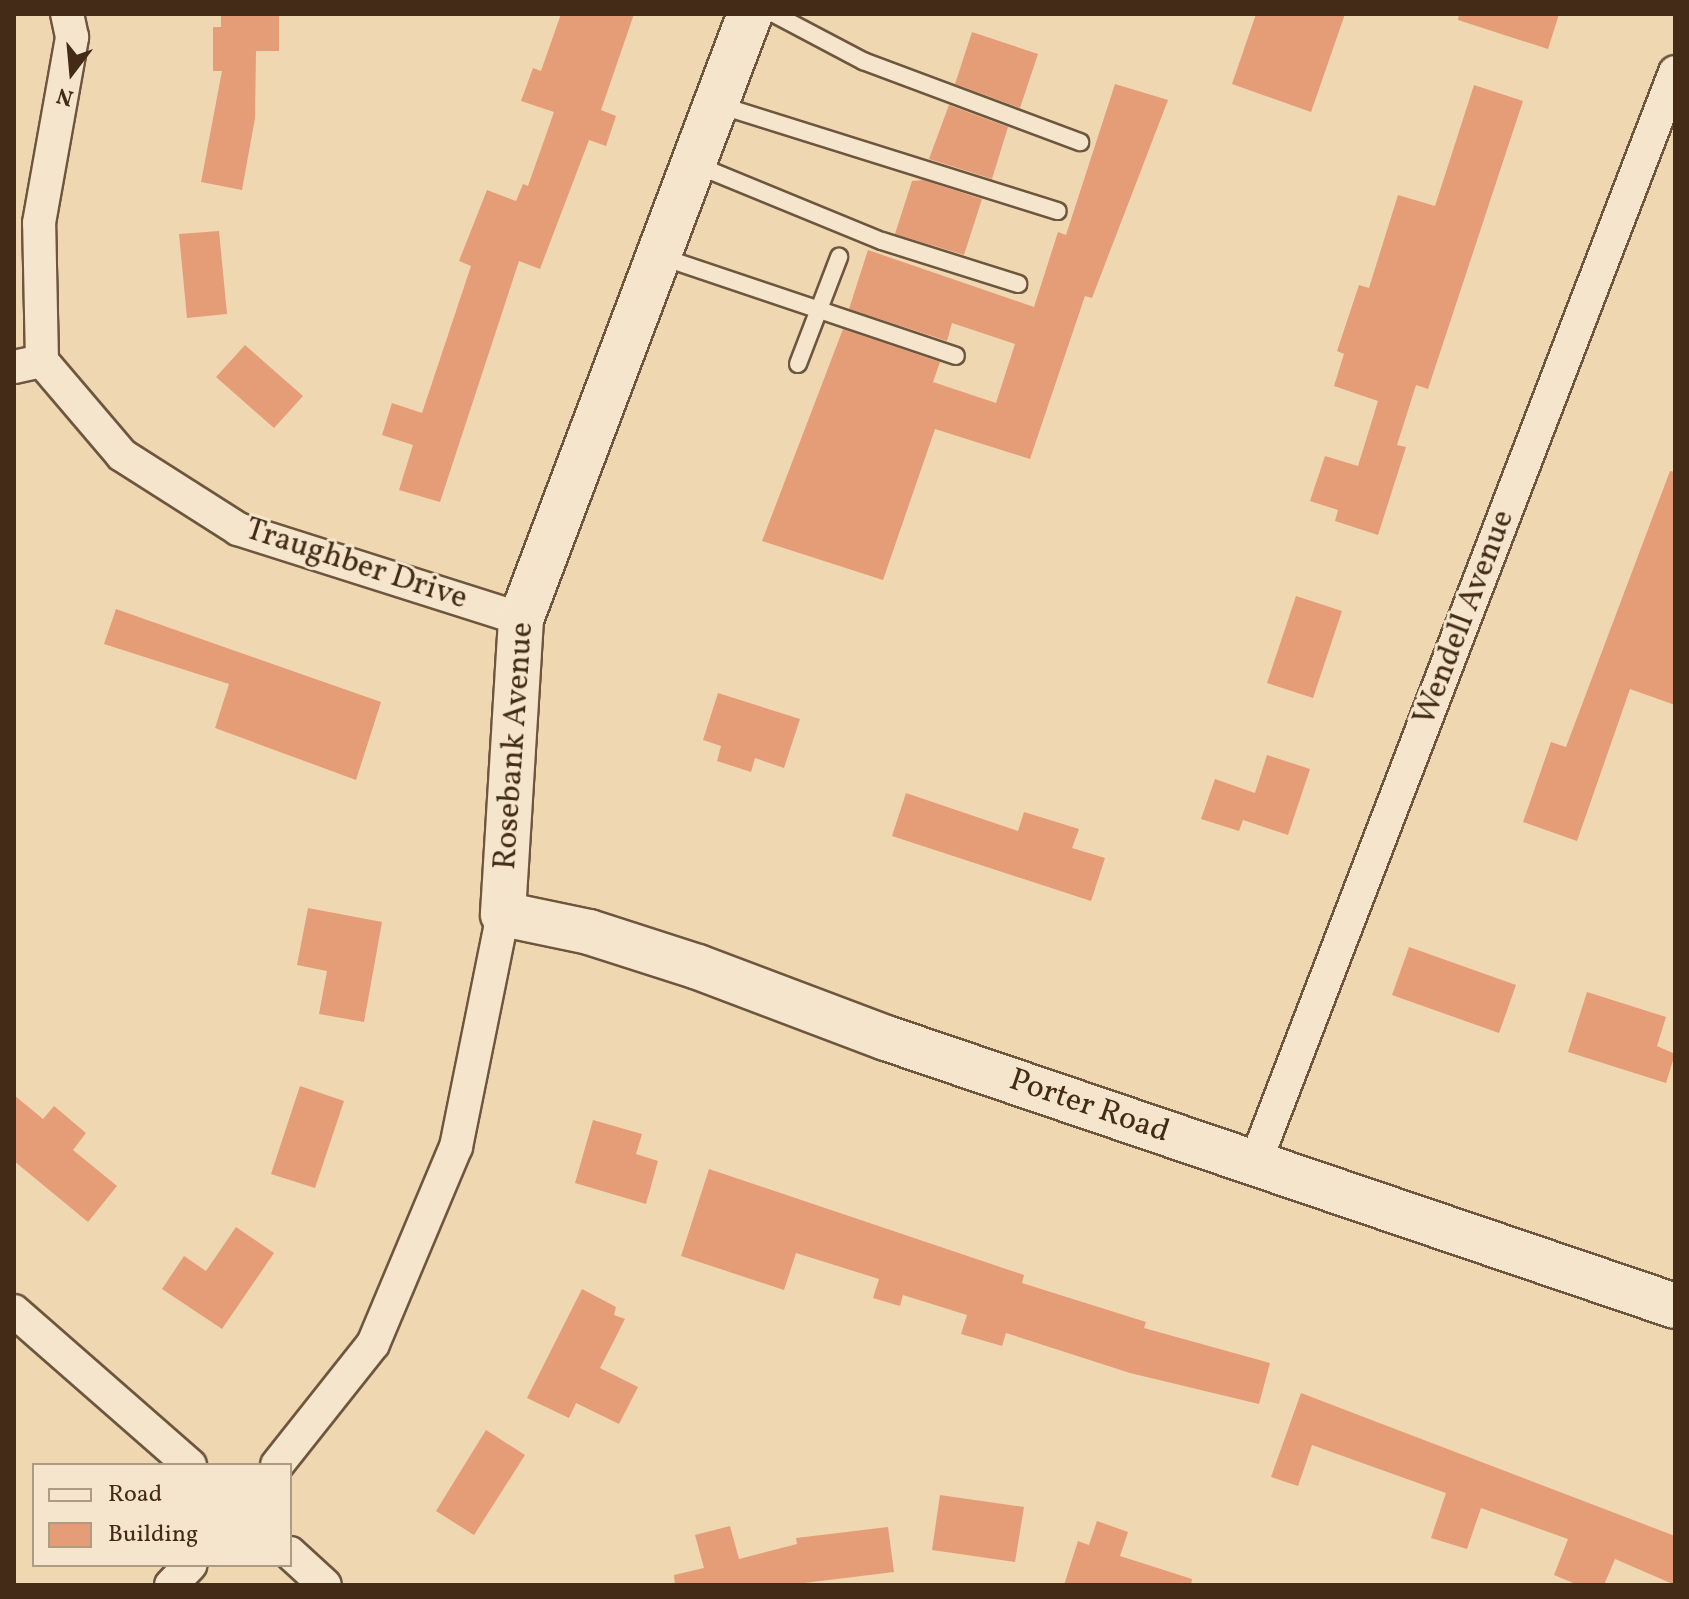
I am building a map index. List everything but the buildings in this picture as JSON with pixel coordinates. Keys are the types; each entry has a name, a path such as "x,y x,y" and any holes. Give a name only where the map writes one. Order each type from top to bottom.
{"street":[{"path":"28,364 39,223 72,37 67,14"},
{"name":"Rosebank Avenue","path":"279,1463 373,1344 456,1147 503,914 521,619 750,14"},
{"name":"Wendell Avenue","path":"1255,1163 1675,72"},
{"name":"Traughber Drive","path":"28,364 122,455 238,529 521,619"},
{"name":"Porter Road","path":"503,914 589,932 698,967 1255,1163 1675,1306"},
{"path":"14,1311 188,1463"},
{"path":"292,1555 325,1585"},
{"path":"171,1585 188,1567"}],"lane":[{"path":"774,14 863,61 1080,142"},
{"path":"716,104 1058,211"},
{"path":"693,164 882,241 1018,284"},
{"path":"658,255 956,356"},
{"path":"798,364 839,257"}]}
